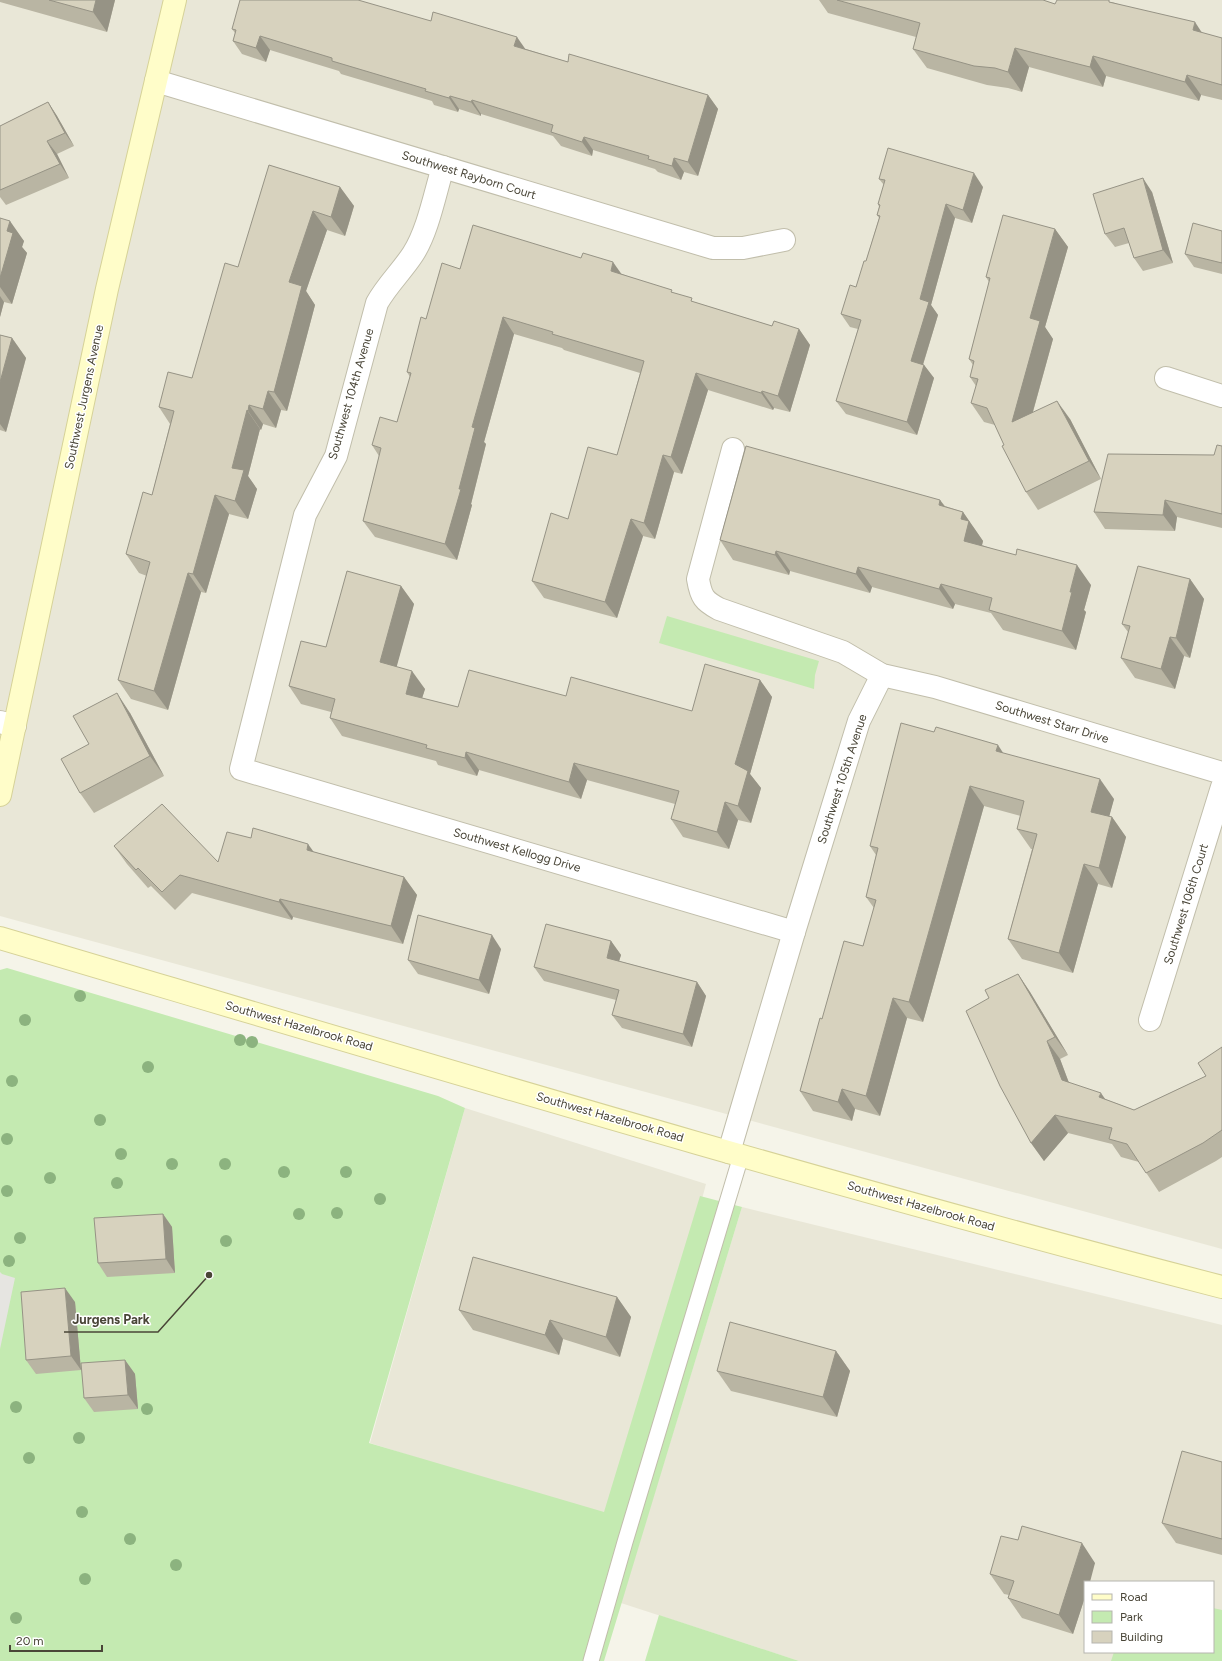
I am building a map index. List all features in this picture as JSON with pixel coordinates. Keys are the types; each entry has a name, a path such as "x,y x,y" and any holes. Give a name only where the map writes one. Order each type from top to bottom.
{"street":[{"name":"Southwest Jurgens Avenue","path":"0,795 7,724 175,0"},
{"name":"Southwest Rayborn Court","path":"156,81 714,248 743,248 784,240"},
{"name":"Southwest 104th Avenue","path":"240,769 305,515 336,456 377,304 382,294 413,254 422,237 443,167"},
{"path":"1166,378 1222,396"},
{"path":"733,449 698,579 700,594 708,603 720,609 843,652 882,675"},
{"name":"Southwest Starr Drive","path":"882,675 935,687 1222,773"},
{"name":"Southwest 105th Avenue","path":"735,1154 794,932 859,721 882,675"},
{"name":"Southwest Kellogg Drive","path":"240,769 794,932"},
{"name":"Southwest 106th Court","path":"1150,1020 1222,787"},
{"name":"Southwest Hazelbrook Road","path":"0,938 735,1154 1087,1252 1222,1287"}],"lane":[{"path":"591,1661 735,1154"}],"shaded area":[{"path":"0,0 1222,0 1222,1249 0,916"},
{"path":"465,1108 706,1184 616,1520 370,1443"},
{"path":"742,1207 1222,1325 1222,1661 799,1661 621,1603"},
{"path":"0,1272 15,1278 0,1349"}],"green space":[{"path":"667,616 819,661 815,675 814,689 659,643"},
{"path":"7,968 438,1096 465,1108 369,1443 604,1512 700,1196 742,1207 604,1661 0,1661 0,970"},
{"path":"1214,1608 1222,1610 1222,1661 1111,1661 1114,1653 1214,1653"},
{"path":"659,1615 799,1661 645,1661"}],"building":[{"path":"49,0 96,0 93,12"},
{"path":"240,0 358,0 431,21 433,12 517,37 514,46 568,62 569,54 708,95 688,162 674,158 672,166 648,159 649,156 584,137 582,142 551,132 553,125 472,100 471,102 450,96 449,98 425,91 426,89 332,61 332,58 260,36 256,48 233,41 236,30 232,29"},
{"path":"837,0 1043,0 1055,4 1057,0 1109,0 1109,2 1195,22 1193,30 1222,38 1222,85 1187,75 1185,82 1093,56 1090,67 1015,48 1008,72 995,68 974,66 913,49 920,23"},
{"path":"48,102 65,133 47,141 60,164 0,190 0,126"},
{"path":"888,148 974,173 963,210 946,204 920,299 929,302 911,361 924,365 907,422 836,401 861,320 841,314 850,285 856,287 880,216 877,215 880,205 878,204 885,180 879,179"},
{"path":"269,165 340,187 331,217 313,211 289,282 302,286 274,392 268,391 263,409 249,405 232,468 244,470 235,501 215,495 193,574 188,573 154,691 118,680 150,562 126,554 143,492 152,495 174,411 159,407 168,372 192,378 225,263 238,267"},
{"path":"1143,178 1163,250 1134,258 1124,228 1105,234 1093,194"},
{"path":"1003,215 1055,229 1030,318 1040,321 1012,422 1057,401 1089,461 1026,492 1002,446 1004,445 987,408 971,403 978,379 970,377 974,361 969,359 990,278 986,277"},
{"path":"0,218 10,221 7,231 13,233 0,278"},
{"path":"1193,223 1222,231 1222,263 1185,254"},
{"path":"473,225 581,258 583,253 613,262 611,271 672,290 671,292 692,298 691,301 772,326 774,321 799,329 778,396 762,391 761,393 696,373 671,457 663,455 644,523 631,519 605,602 532,581 551,513 568,519 588,447 617,455 644,361 552,334 553,332 503,317 472,427 475,428 459,489 461,489 445,544 363,521 381,448 372,445 380,417 397,422 411,373 407,372 421,317 426,319 442,263 460,269"},
{"path":"0,335 12,338 0,382"},
{"path":"1217,445 1222,446 1222,514 1165,500 1163,515 1094,512 1108,454 1214,455"},
{"path":"746,446 940,500 939,505 963,512 961,519 969,521 964,541 1016,555 1017,549 1077,565 1062,631 989,610 992,598 941,584 939,589 858,567 856,574 776,551 775,555 720,540"},
{"path":"1138,566 1190,579 1176,638 1170,637 1161,669 1121,658 1130,626 1122,624"},
{"path":"347,571 401,586 380,662 412,671 406,694 458,707 469,670 566,696 571,677 692,711 705,664 760,680 735,764 748,771 738,806 725,802 717,832 671,819 679,791 574,763 569,782 466,752 465,758 426,748 427,745 330,718 335,699 289,686 301,641 326,647"},
{"path":"117,693 150,756 80,793 61,759 89,744 73,716"},
{"path":"901,723 934,732 936,727 998,745 996,751 1100,779 1091,812 1112,817 1099,868 1084,864 1059,953 1008,939 1037,834 1017,829 1024,801 970,786 909,1002 893,998 866,1096 842,1089 838,1102 800,1091 820,1018 822,1019 844,941 863,946 876,900 866,897 878,848 870,846"},
{"path":"162,804 218,862 227,832 251,838 253,828 308,844 307,850 404,877 391,926 280,899 279,902 180,875 162,892 138,868 136,870 114,846"},
{"path":"418,915 492,935 479,980 408,960"},
{"path":"546,924 611,941 607,958 697,982 683,1034 612,1015 619,990 534,967"},
{"path":"1018,974 1055,1037 1047,1041 1062,1080 1101,1093 1099,1097 1134,1110 1206,1076 1198,1063 1222,1047 1222,1130 1203,1143 1146,1173 1127,1144 1109,1139 1112,1128 1055,1115 1031,1143 1000,1086 966,1011 989,998 985,990"},
{"path":"163,1214 166,1259 98,1263 94,1218"},
{"path":"473,1257 617,1297 606,1337 550,1320 545,1335 459,1310"},
{"path":"65,1288 71,1356 26,1360 21,1292"},
{"path":"730,1322 836,1351 823,1397 717,1371"},
{"path":"125,1360 128,1395 84,1398 81,1363"},
{"path":"1182,1451 1222,1462 1222,1539 1162,1523"},
{"path":"1022,1526 1082,1543 1059,1615 1008,1598 1014,1581 990,1574 1001,1536 1018,1540"}],"place":[{"name":"Jurgens Park","path":"209,1275"}]}
